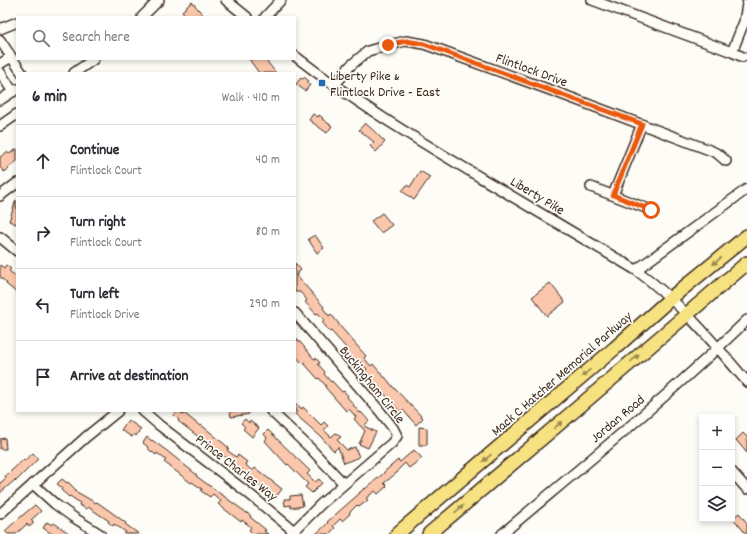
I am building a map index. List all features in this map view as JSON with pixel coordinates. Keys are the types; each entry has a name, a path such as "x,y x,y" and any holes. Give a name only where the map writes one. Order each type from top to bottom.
{"highway":[{"name":"Mack C Hatcher Memorial Parkway","path":"397,534 616,348 671,298 747,236"},
{"path":"429,534 747,263"}],"street":[{"path":"143,16 159,0"},
{"path":"226,0 246,16"},
{"path":"266,16 281,0"},
{"path":"592,0 743,57"},
{"path":"732,52 744,22 747,4"},
{"path":"0,29 16,22"},
{"name":"Flintlock Drive","path":"335,85 350,66 368,51 406,41 424,44 642,124 718,154 726,162"},
{"path":"1,43 21,72"},
{"path":"0,64 11,56"},
{"name":"Liberty Pike","path":"296,57 383,118 636,270 653,282 687,314 747,382"},
{"path":"75,72 93,60"},
{"path":"0,72 15,91 0,100"},
{"path":"0,126 16,115"},
{"path":"613,195 642,124"},
{"path":"0,196 16,184"},
{"path":"591,187 651,210"},
{"path":"636,270 747,189"},
{"path":"0,237 16,250"},
{"name":"Buckingham Circle","path":"293,533 321,504 392,444 397,436 393,428 379,410 296,314"},
{"name":"Jordan Road","path":"502,534 652,407 747,320"},
{"path":"0,514 86,437 117,412"},
{"name":"Prince Charles Way","path":"144,412 248,493 293,533"},
{"path":"272,412 310,448 344,484"},
{"path":"735,475 747,489"},
{"path":"33,484 55,504 100,534"}],"building":[{"path":"192,2 204,16 186,16 182,11"},
{"path":"250,60 266,60 275,72 258,72"},
{"path":"304,77 309,81 307,83 310,85 305,91 296,84 301,78 303,79"},
{"path":"313,114 318,117 319,115 332,126 327,133 309,120"},
{"path":"365,123 385,142 376,152 370,146 374,142 359,130"},
{"path":"16,150 16,162 4,172 0,167 0,157 7,152 9,154"},
{"path":"420,171 430,177 414,200 402,191 407,185 410,187"},
{"path":"16,200 16,224 9,221"},
{"path":"382,213 392,225 381,233 371,221"},
{"path":"315,235 324,248 317,253 308,239"},
{"path":"296,264 301,270 296,275"},
{"path":"0,265 4,268 6,265 11,269 9,271 16,276 16,292 6,284 7,283 0,277"},
{"path":"296,275 324,307 323,308 329,316 331,314 366,356 364,358 371,366 373,364 423,418 416,425 403,410 400,412 365,371 367,369 360,362 357,364 346,351 348,350 322,322 324,320 305,302 307,300 300,292 296,292"},
{"path":"550,283 565,302 547,316 532,297"},
{"path":"296,338 314,359 316,358 320,363 318,364 331,382 332,381 342,392 344,391 353,405 369,421 364,426 376,432 368,448 359,444 365,431 354,419 356,417 349,409 346,411 319,378 318,379 303,362 302,363 296,356"},
{"path":"296,404 302,409 303,407 321,425 324,422 328,426 324,430 331,437 336,433 341,437 337,440 347,450 355,447 359,457 344,463 338,447 334,451 320,436 295,414 297,412"},
{"path":"177,412 180,412 183,415 184,413 229,448 227,450 236,457 238,455 247,462 245,464 252,471 255,468 282,489 276,497 257,484 223,455 215,449 214,451 209,445 178,421 179,420 174,415"},
{"path":"230,412 248,412 249,414 231,417"},
{"path":"245,419 249,423 250,421 259,428 252,437 243,429 245,427 241,423"},
{"path":"128,420 141,429 136,436 134,434 132,437 121,430"},
{"path":"419,427 427,428 427,445 419,445"},
{"path":"268,430 310,471 307,474 315,482 319,479 322,483 312,493 305,487 308,484 288,464 287,465 265,441 267,438 264,434"},
{"path":"743,433 747,437 747,453 736,440"},
{"path":"147,437 167,451 197,475 196,476 251,516 250,517 266,530 264,531 268,534 254,534 249,530 251,527 242,520 241,522 218,504 221,501 213,494 210,497 201,491 202,489 192,482 191,483 164,462 166,460 157,453 156,455 143,443"},
{"path":"5,438 6,449 0,449 0,439"},
{"path":"414,450 422,458 409,468 405,463 398,470 398,472 384,483 387,486 378,494 375,491 366,498 368,500 359,507 357,505 342,521 340,519 333,526 335,528 329,534 316,534 359,493 398,460 400,462"},
{"path":"33,453 38,459 16,481 15,480 0,493 0,483 6,478 5,476"},
{"path":"62,479 67,483 68,482 76,490 75,491 96,503 97,502 139,534 124,534 126,532 114,524 113,526 108,522 109,521 88,507 87,509 79,505 80,503 70,496 69,497 57,484"},
{"path":"301,495 303,506 291,508 291,505 285,506 284,499 290,499 290,496"},
{"path":"35,505 41,511 31,520 34,523 29,527 27,524 16,534 8,534 5,531 17,520"},
{"path":"739,513 747,523 747,534 735,520 735,516"},
{"path":"47,522 52,525 54,523 70,534 52,534 43,528"}],"place":[{"name":"Liberty Pike & Flintlock Drive - East","path":"322,83"}],"route":[{"path":"388,45 406,41 424,44 642,124 613,195 651,210"}]}
